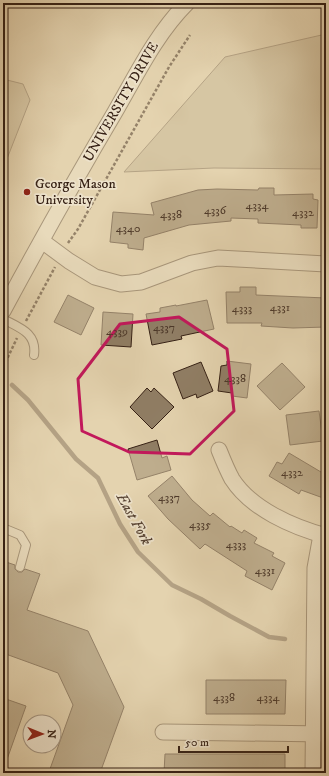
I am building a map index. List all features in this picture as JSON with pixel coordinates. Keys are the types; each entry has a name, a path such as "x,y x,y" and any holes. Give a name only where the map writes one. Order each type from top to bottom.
{"street":[{"name":"UNIVERSITY DRIVE","path":"3,311 155,43 173,18 187,3"},
{"path":"42,241 69,261 95,277 121,284 141,282 192,263 218,258 326,264"},
{"path":"219,450 232,479 247,497 275,516 298,527 323,535 315,568 320,734 313,773"},
{"path":"163,732 320,734"}],"lane":[{"path":"3,319 22,329 31,337 36,346 34,355"},
{"path":"3,528 20,535 26,545 20,567"}],"path":[{"path":"72,236 78,229 175,57 190,35"},
{"path":"3,372 22,329 56,264"}],"highlighted area":[{"path":"179,317 227,349 234,411 190,454 129,452 82,431 78,379 120,324"}],"shaded area":[{"path":"326,34 326,169 214,168 124,172 225,57"},
{"path":"3,79 23,84 30,100 3,169"}],"building":[{"path":"259,188 274,188 274,195 313,194 313,199 318,200 317,228 301,228 301,225 258,223 258,219 231,218 231,221 189,225 144,238 143,250 128,248 128,244 110,242 113,212 154,215 151,203 198,190 258,190"},
{"path":"240,287 256,287 256,295 326,298 326,327 293,328 261,326 262,323 227,323 226,292 240,292"},
{"path":"68,295 94,308 81,335 54,322"},
{"path":"207,300 214,329 181,336 182,339 152,345 146,314 160,312 160,308"},
{"path":"103,312 133,314 131,347 101,345"},
{"path":"227,361 251,364 247,398 232,396 232,393 218,391 221,366 227,365"},
{"path":"201,362 213,391 197,398 196,394 183,399 173,373"},
{"path":"282,363 305,387 280,410 257,386"},
{"path":"147,388 151,392 154,388 174,407 152,429 130,407"},
{"path":"319,411 323,441 290,445 286,415"},
{"path":"157,440 162,458 167,456 171,470 137,480 128,449"},
{"path":"289,453 326,475 326,499 301,490 299,494 269,476 277,462 282,464"},
{"path":"172,476 192,500 210,516 213,513 230,527 231,526 242,533 244,530 257,538 254,543 274,553 272,556 285,563 272,590 245,576 247,571 205,544 200,549 168,519 148,496"},
{"path":"3,561 15,565 15,569 18,572 22,572 25,569 40,574 27,610 88,631 124,707 100,773 60,773 50,769 55,754 62,754 62,736 73,705 58,673 3,653"},
{"path":"206,680 286,680 285,714 206,714"},
{"path":"3,698 26,706 5,765 3,765"},
{"path":"165,754 285,754 285,773 164,773"}],"waterway":[{"name":"East Fork","path":"12,385 28,400 76,459 98,478 120,524 138,552 172,585 201,599 269,637 285,639"}],"place":[{"name":"George Mason University","path":"27,192"}]}
